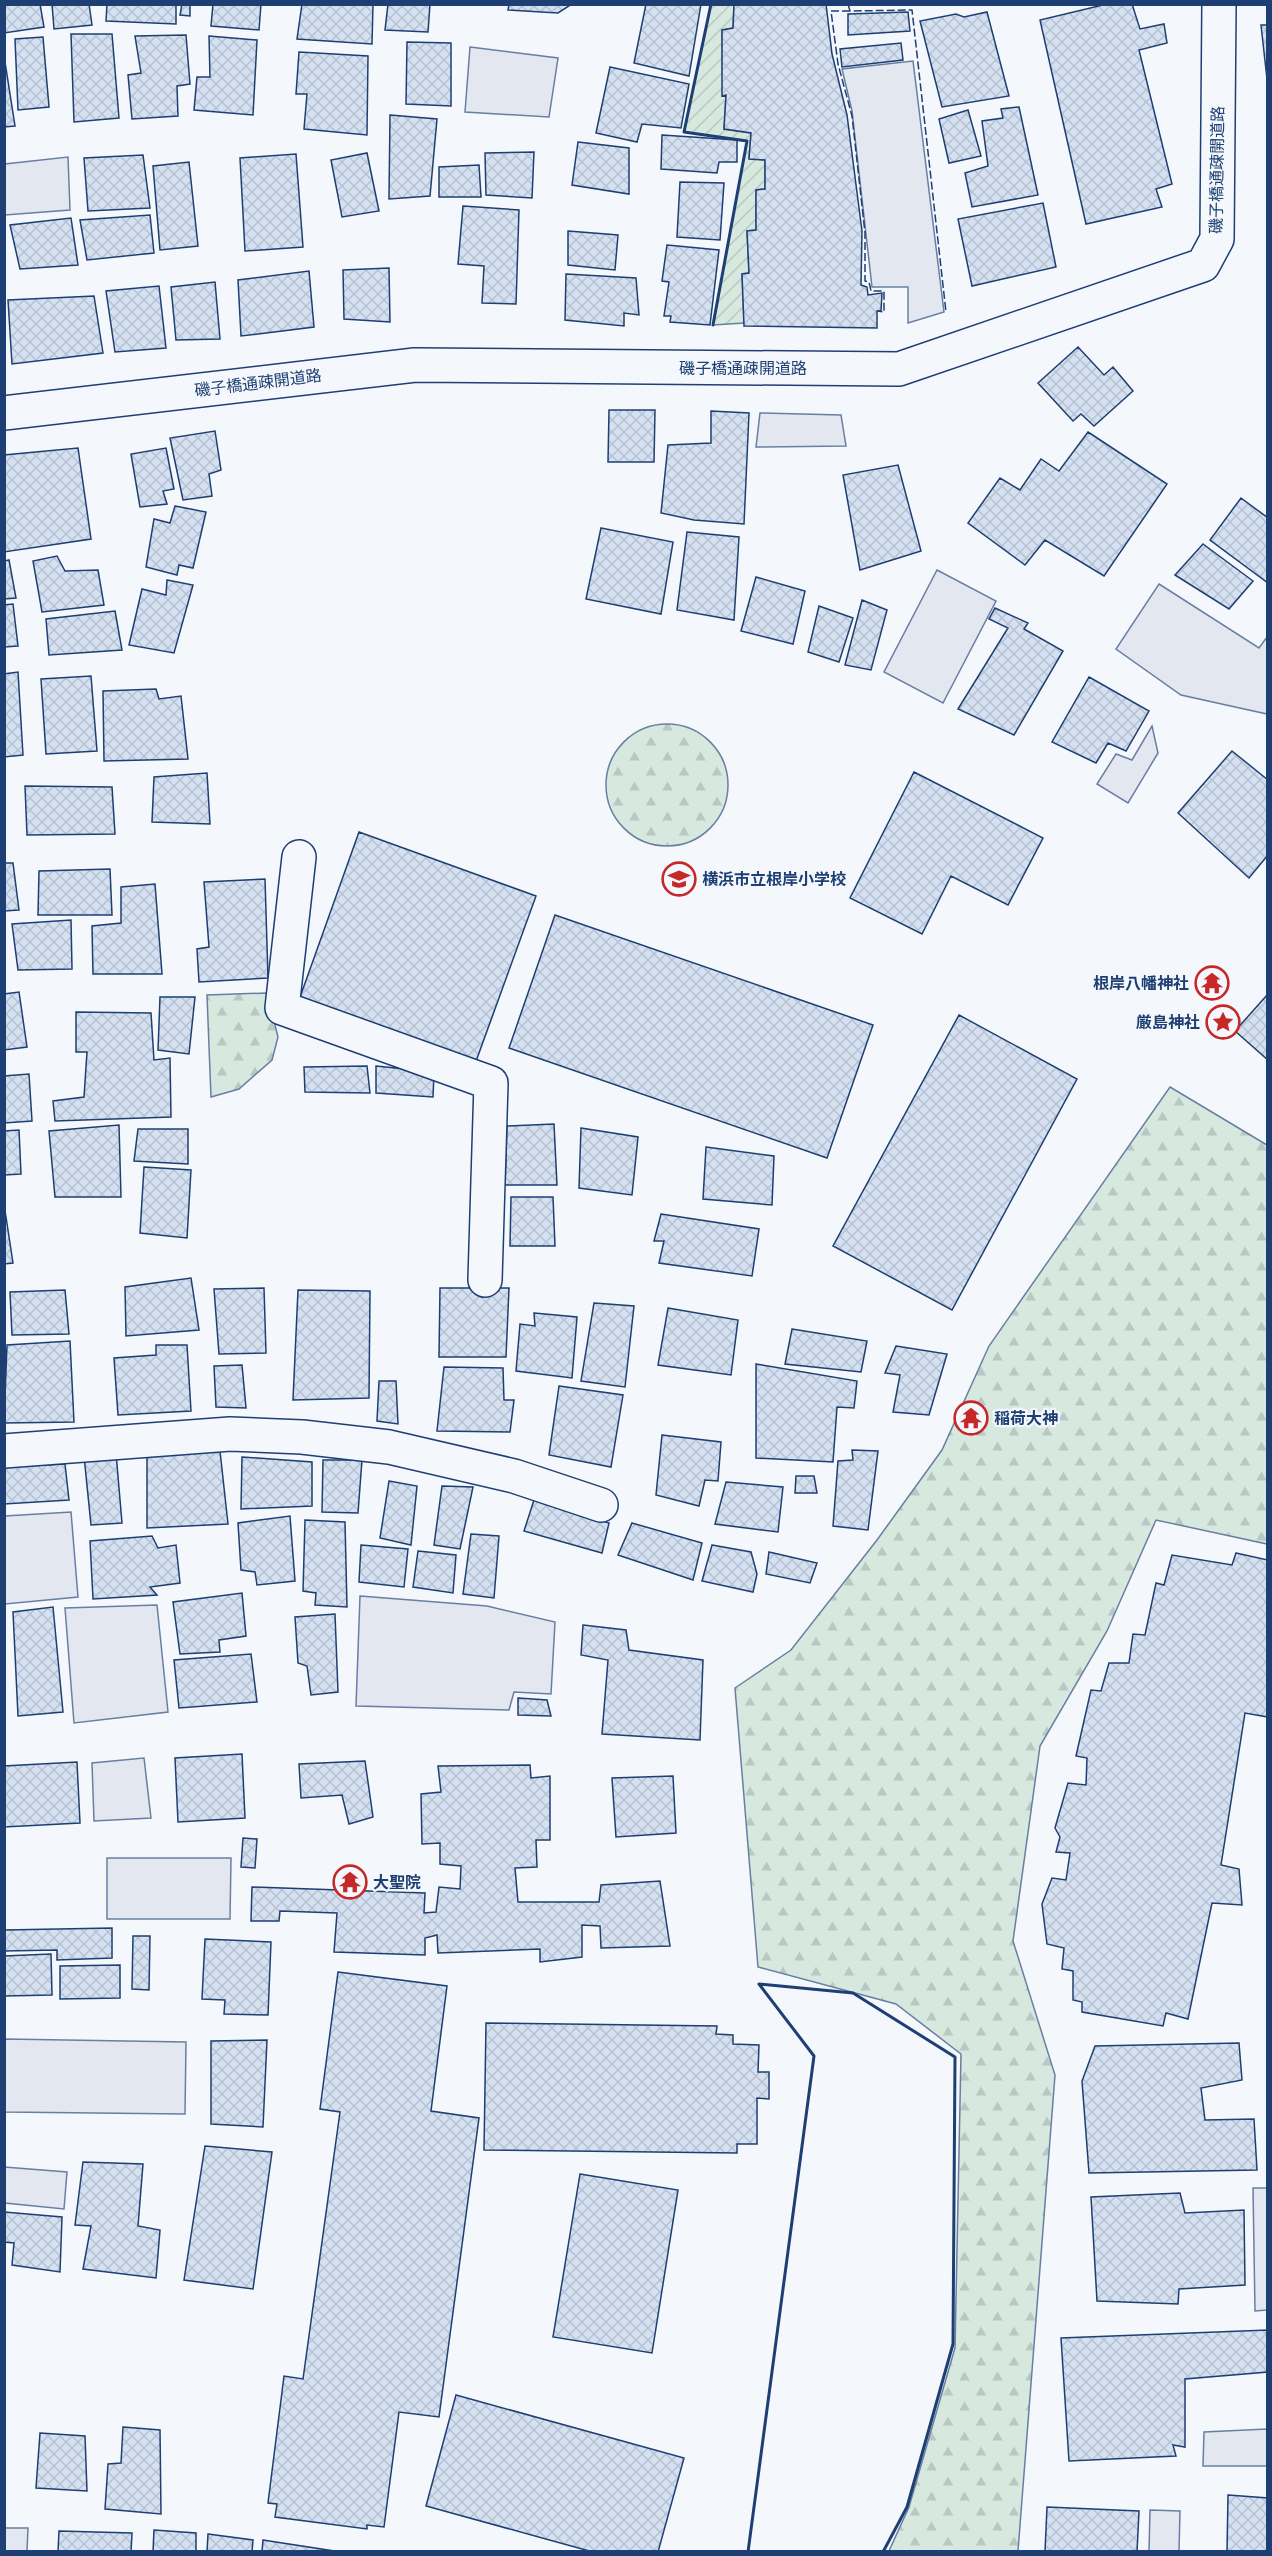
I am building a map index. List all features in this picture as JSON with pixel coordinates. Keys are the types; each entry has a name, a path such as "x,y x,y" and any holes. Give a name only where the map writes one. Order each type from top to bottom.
{"street":[{"name":"磯子橋通疎開道路","path":"4,413 415,365 899,369 1203,265 1217,239 1219,4"},
{"path":"299,857 282,1008 491,1083 484,1280"},
{"path":"4,1451 230,1434 302,1437 389,1447 514,1476 601,1505"}],"green space":[{"path":"711,5 734,5 733,28 722,30 723,96 726,95 724,129 751,133 749,158 765,160 765,189 756,190 756,230 747,231 749,273 742,274 744,323 713,325 747,141 684,132"},
{"path":"667,724 690,728 710,742 724,762 728,785 724,808 710,828 690,842 667,846 644,842 624,828 610,808 606,785 610,762 624,742 644,728"},
{"path":"267,993 278,1037 272,1060 239,1089 211,1097 207,995"},
{"path":"1170,1087 1267,1145 1267,1544 1156,1520 1107,1631 1040,1746 1013,1941 1055,2075 1018,2551 889,2551 909,2507 955,2348 961,2054 896,2004 758,1967 735,1688 791,1650 877,1540 942,1450 989,1346"}],"shaded area":[{"path":"470,47 558,58 549,117 465,112"},
{"path":"913,61 944,312 908,323 908,287 872,287 852,111 842,69"},
{"path":"68,157 70,210 5,215 5,164"},
{"path":"760,413 841,415 846,446 756,447"},
{"path":"937,570 996,601 943,703 884,672"},
{"path":"1159,584 1259,648 1267,637 1267,714 1181,695 1116,649"},
{"path":"1152,726 1158,753 1128,803 1097,784 1116,754 1132,760"},
{"path":"71,1512 78,1597 5,1604 5,1516"},
{"path":"360,1596 487,1606 555,1622 551,1694 514,1692 509,1710 356,1706"},
{"path":"157,1605 168,1712 74,1723 65,1608"},
{"path":"144,1758 151,1818 94,1821 92,1763"},
{"path":"107,1858 231,1858 230,1919 107,1919"},
{"path":"5,2039 186,2042 185,2114 5,2112"},
{"path":"4,2167 67,2172 64,2209 5,2203"},
{"path":"1253,2188 1267,2188 1267,2310 1255,2311"},
{"path":"1267,2429 1267,2466 1203,2466 1204,2432"},
{"path":"1150,2510 1180,2511 1179,2551 1149,2551"},
{"path":"5,2528 28,2528 27,2551 5,2551"}],"building":[{"path":"4,4 40,4 44,27 4,33"},
{"path":"52,4 89,4 92,25 54,29"},
{"path":"107,4 176,4 176,24 106,21"},
{"path":"182,4 190,4 190,16 180,15"},
{"path":"213,4 261,4 259,30 211,26"},
{"path":"302,4 373,4 372,44 297,39"},
{"path":"388,4 430,4 428,32 385,30"},
{"path":"509,4 572,4 558,13 508,10"},
{"path":"646,4 701,4 689,76 634,63"},
{"path":"734,4 826,4 832,54 847,115 862,231 861,285 867,287 868,295 882,293 881,311 877,311 877,328 744,326 742,274 749,273 747,231 756,230 756,190 765,189 765,160 749,159 751,133 724,129 726,95 722,96 722,30 733,28"},
{"path":"1107,4 1132,4 1140,29 1164,24 1167,43 1139,50 1172,184 1156,189 1162,207 1086,224 1040,20"},
{"path":"908,12 910,31 848,35 848,14"},
{"path":"987,12 1009,96 942,107 920,21 956,14 964,17"},
{"path":"1261,25 1268,25 1268,88"},
{"path":"71,34 112,34 119,118 74,122"},
{"path":"186,35 190,84 177,86 178,116 132,119 128,75 141,73 135,36"},
{"path":"209,36 257,40 253,115 194,110 197,77 210,77"},
{"path":"43,37 49,107 18,110 15,39"},
{"path":"407,42 451,43 451,106 406,104"},
{"path":"901,43 903,60 842,67 840,49"},
{"path":"299,52 368,56 367,135 304,129 307,94 296,94"},
{"path":"4,62 15,126 4,127"},
{"path":"610,67 689,84 681,128 642,124 637,142 596,133"},
{"path":"1019,107 1038,195 972,207 965,173 988,166 982,121 1003,118 1001,109"},
{"path":"968,110 981,156 949,163 939,119"},
{"path":"390,115 437,119 430,196 389,199"},
{"path":"662,135 737,140 737,162 719,162 717,173 661,169"},
{"path":"578,142 629,148 629,194 572,185"},
{"path":"534,152 532,198 486,195 485,153"},
{"path":"367,153 379,211 342,217 331,160"},
{"path":"296,154 303,247 245,251 240,158"},
{"path":"143,155 150,208 88,211 84,158"},
{"path":"189,162 198,246 160,250 153,166"},
{"path":"479,165 481,197 439,197 439,167"},
{"path":"680,182 724,183 720,240 677,237"},
{"path":"1043,203 1056,267 972,286 958,219"},
{"path":"463,206 519,210 516,304 482,303 484,266 458,264"},
{"path":"150,215 154,253 87,260 80,220"},
{"path":"71,218 78,265 20,269 10,225"},
{"path":"568,231 618,235 615,270 568,265"},
{"path":"667,245 719,250 710,325 670,322 671,316 664,316 669,282 662,281"},
{"path":"389,268 390,322 344,319 343,270"},
{"path":"309,271 314,327 241,336 238,280"},
{"path":"566,274 636,278 639,315 624,313 624,326 565,320"},
{"path":"215,282 220,339 176,340 171,287"},
{"path":"159,286 166,348 115,352 106,291"},
{"path":"94,296 103,353 12,364 8,300"},
{"path":"1078,347 1104,375 1113,367 1133,391 1094,426 1081,414 1073,421 1038,383"},
{"path":"609,410 655,410 654,462 608,462"},
{"path":"711,411 749,413 744,524 694,520 661,513 668,445 711,443"},
{"path":"215,431 221,470 209,474 212,496 183,500 170,438"},
{"path":"1088,432 1167,484 1104,576 1045,540 1025,565 968,523 1000,478 1020,490 1041,459 1059,471"},
{"path":"78,448 91,539 4,552 4,455"},
{"path":"166,448 174,489 163,491 167,504 140,507 131,454"},
{"path":"898,465 921,551 860,570 843,475"},
{"path":"1241,498 1268,518 1268,583 1210,540"},
{"path":"175,506 206,512 193,568 179,565 177,575 146,567 154,519 170,523"},
{"path":"601,528 673,542 661,614 586,599"},
{"path":"687,532 739,537 734,620 677,610"},
{"path":"1203,544 1253,581 1229,609 1175,575"},
{"path":"57,556 65,571 98,570 104,605 42,612 33,561"},
{"path":"9,560 16,598 4,599 4,561"},
{"path":"756,577 805,591 793,644 741,631"},
{"path":"167,580 193,585 174,653 129,645 142,589 166,595"},
{"path":"862,600 887,610 871,670 845,665"},
{"path":"13,604 18,646 4,647 4,605"},
{"path":"819,606 853,618 839,662 808,652"},
{"path":"995,608 1028,623 1024,629 1063,651 1014,735 958,709 1008,628 989,619"},
{"path":"115,611 122,650 49,655 46,619"},
{"path":"18,672 23,755 4,757 4,674"},
{"path":"91,676 97,751 46,754 41,679"},
{"path":"1089,677 1149,711 1126,751 1108,743 1096,763 1052,742"},
{"path":"156,689 159,699 181,696 188,759 104,761 103,691"},
{"path":"1232,751 1268,780 1268,855 1249,878 1178,813"},
{"path":"914,772 1043,838 1008,905 951,876 922,934 850,898"},
{"path":"207,773 210,824 152,822 154,777"},
{"path":"25,786 112,787 115,834 27,835"},
{"path":"359,832 536,896 475,1064 299,1000"},
{"path":"4,863 13,863 19,910 4,911"},
{"path":"110,869 112,915 38,915 39,871"},
{"path":"265,879 268,978 199,982 197,949 209,947 204,882"},
{"path":"155,884 162,974 93,974 92,926 121,923 121,887"},
{"path":"555,915 873,1025 827,1158 509,1048"},
{"path":"71,920 72,969 18,970 12,924"},
{"path":"19,992 27,1047 4,1050 4,994"},
{"path":"1268,994 1268,1060 1235,1031"},
{"path":"160,997 195,997 189,1054 158,1050"},
{"path":"76,1012 151,1013 154,1060 170,1058 171,1117 55,1121 53,1101 84,1097 87,1052 76,1052"},
{"path":"959,1015 1077,1079 952,1310 833,1246"},
{"path":"367,1066 370,1093 305,1092 304,1067"},
{"path":"376,1066 434,1072 433,1097 376,1093"},
{"path":"29,1074 32,1121 4,1123 4,1076"},
{"path":"554,1124 557,1185 505,1185 507,1126"},
{"path":"119,1125 121,1197 55,1197 49,1131"},
{"path":"581,1128 638,1137 632,1195 579,1188"},
{"path":"138,1129 188,1129 188,1164 134,1161"},
{"path":"19,1130 21,1174 4,1175 4,1131"},
{"path":"706,1147 774,1156 772,1205 703,1199"},
{"path":"144,1167 191,1170 187,1238 140,1233"},
{"path":"511,1197 553,1197 555,1246 510,1246"},
{"path":"4,1204 13,1263 4,1264"},
{"path":"661,1214 759,1229 752,1276 659,1263 664,1241 654,1241"},
{"path":"191,1278 199,1330 126,1336 125,1287"},
{"path":"264,1288 266,1353 219,1354 214,1289"},
{"path":"440,1288 509,1288 506,1357 439,1357"},
{"path":"65,1290 69,1334 12,1335 10,1292"},
{"path":"298,1290 370,1291 369,1398 293,1400"},
{"path":"594,1303 634,1306 625,1387 581,1381"},
{"path":"668,1308 738,1320 731,1375 658,1365"},
{"path":"534,1313 577,1317 572,1378 516,1371 520,1324 535,1326"},
{"path":"792,1329 867,1341 861,1372 785,1364"},
{"path":"70,1341 74,1422 4,1423 7,1345"},
{"path":"156,1345 187,1345 191,1411 118,1415 114,1358 156,1355"},
{"path":"896,1346 947,1354 929,1415 893,1412 900,1375 885,1373"},
{"path":"756,1364 857,1381 854,1408 837,1407 833,1462 756,1458"},
{"path":"242,1365 246,1408 216,1407 214,1366"},
{"path":"444,1367 503,1368 504,1400 514,1400 510,1432 437,1431"},
{"path":"379,1381 396,1381 398,1424 377,1421"},
{"path":"559,1386 623,1395 611,1467 549,1455"},
{"path":"662,1435 721,1442 718,1481 705,1480 699,1506 656,1495"},
{"path":"852,1450 878,1451 868,1530 833,1526 838,1461 853,1460"},
{"path":"220,1451 228,1524 147,1528 147,1453"},
{"path":"116,1453 122,1523 91,1525 84,1456"},
{"path":"242,1457 312,1462 312,1506 241,1509"},
{"path":"323,1460 362,1460 358,1513 322,1512"},
{"path":"65,1464 69,1500 4,1504 4,1467"},
{"path":"796,1476 814,1476 817,1493 795,1493"},
{"path":"389,1481 417,1486 411,1545 380,1538"},
{"path":"726,1482 783,1487 778,1532 715,1524"},
{"path":"442,1486 473,1487 460,1549 434,1545"},
{"path":"534,1500 609,1523 602,1553 524,1531"},
{"path":"290,1516 295,1581 257,1585 255,1572 241,1570 238,1523"},
{"path":"305,1520 345,1522 347,1607 315,1605 316,1593 303,1591"},
{"path":"632,1523 702,1543 693,1580 618,1555"},
{"path":"471,1534 499,1536 494,1598 463,1594"},
{"path":"152,1536 158,1548 176,1545 180,1583 150,1587 157,1595 93,1599 90,1541"},
{"path":"361,1545 408,1549 404,1587 359,1582"},
{"path":"712,1545 751,1552 757,1574 753,1592 702,1581"},
{"path":"418,1551 456,1555 453,1593 413,1587"},
{"path":"769,1552 817,1563 810,1583 766,1574"},
{"path":"1236,1553 1268,1560 1268,1717 1245,1713 1221,1865 1239,1869 1242,1905 1212,1903 1188,2019 1166,2013 1163,2026 1082,2012 1082,2002 1073,2000 1073,1971 1062,1969 1064,1948 1047,1944 1042,1904 1052,1878 1066,1880 1070,1853 1056,1852 1060,1837 1055,1828 1068,1783 1086,1785 1087,1758 1076,1756 1091,1690 1101,1691 1109,1663 1129,1663 1133,1634 1145,1635 1156,1583 1164,1585 1172,1555 1232,1565"},
{"path":"242,1593 246,1636 219,1640 220,1652 180,1654 173,1602"},
{"path":"53,1607 63,1712 18,1716 13,1612"},
{"path":"335,1614 338,1692 311,1695 307,1666 298,1663 295,1617"},
{"path":"583,1625 626,1630 629,1650 703,1660 700,1740 602,1734 608,1660 581,1655"},
{"path":"251,1654 257,1702 179,1708 174,1660"},
{"path":"518,1698 547,1700 551,1716 518,1715"},
{"path":"242,1754 245,1818 178,1822 175,1758"},
{"path":"365,1761 373,1817 349,1824 342,1795 301,1798 299,1764"},
{"path":"77,1762 80,1823 4,1827 4,1766"},
{"path":"530,1765 531,1778 550,1776 550,1840 536,1840 537,1867 515,1868 518,1902 599,1902 601,1885 660,1881 670,1946 601,1948 600,1926 582,1925 582,1957 540,1962 540,1949 438,1953 437,1935 425,1938 425,1955 334,1952 337,1913 280,1911 279,1921 251,1921 252,1887 425,1893 424,1913 436,1912 439,1887 460,1889 461,1866 440,1864 440,1843 422,1844 421,1794 441,1792 438,1766"},
{"path":"673,1776 676,1833 616,1837 612,1778"},
{"path":"243,1838 257,1839 255,1868 241,1867"},
{"path":"112,1928 112,1958 57,1960 57,1950 4,1951 4,1930"},
{"path":"133,1936 150,1936 149,1990 132,1989"},
{"path":"205,1939 271,1942 268,2015 224,2014 225,2000 202,1999"},
{"path":"51,1954 52,1995 4,1996 4,1956"},
{"path":"120,1965 120,1998 60,1999 60,1966"},
{"path":"338,1972 447,1986 431,2111 479,2118 439,2417 399,2412 384,2527 367,2525 367,2529 275,2517 277,2504 268,2503 284,2376 303,2379 340,2112 320,2109"},
{"path":"486,2023 717,2026 716,2034 733,2035 733,2044 759,2045 758,2072 769,2072 769,2099 757,2098 757,2144 737,2144 737,2153 484,2150"},
{"path":"267,2040 263,2127 211,2124 211,2041"},
{"path":"1239,2043 1242,2080 1201,2088 1205,2120 1254,2119 1257,2170 1089,2173 1082,2081 1095,2046"},
{"path":"205,2146 272,2152 253,2289 184,2280"},
{"path":"83,2162 143,2164 138,2226 160,2230 156,2278 83,2269 91,2226 75,2225"},
{"path":"580,2174 678,2190 652,2353 553,2337"},
{"path":"1180,2193 1185,2213 1244,2210 1245,2285 1179,2289 1178,2304 1097,2301 1091,2197"},
{"path":"4,2212 62,2217 60,2272 12,2265 14,2243 4,2242"},
{"path":"1268,2330 1268,2372 1185,2379 1185,2447 1173,2445 1176,2456 1069,2461 1061,2338"},
{"path":"456,2395 684,2458 658,2552 593,2552 426,2506"},
{"path":"123,2427 160,2430 161,2514 105,2509 108,2464 121,2463"},
{"path":"40,2433 85,2436 87,2491 36,2488"},
{"path":"1228,2495 1268,2498 1268,2552 1227,2552"},
{"path":"1047,2507 1139,2511 1137,2552 1045,2552"},
{"path":"154,2530 196,2533 196,2552 153,2552"},
{"path":"59,2531 132,2533 131,2552 58,2552"},
{"path":"208,2534 253,2540 252,2552 207,2552"},
{"path":"263,2540 334,2551 334,2552 262,2552"}],"fence":[{"path":"848,4 850,11 912,10 946,312"},
{"path":"850,11 831,11 838,64 852,116 865,233 865,281 869,282 871,291 884,291 884,312 878,311"}],"wall":[{"path":"711,4 684,132 747,141 713,325"},
{"path":"748,2552 814,2056 759,1984 853,1993 955,2057 953,2344 907,2507 883,2552"}],"place":[{"name":"横浜市立根岸小学校","path":"679,879"},
{"name":"根岸八幡神社","path":"1212,983"},
{"name":"厳島神社","path":"1223,1022"},
{"name":"稲荷大神","path":"971,1418"},
{"name":"大聖院","path":"350,1882"}]}
